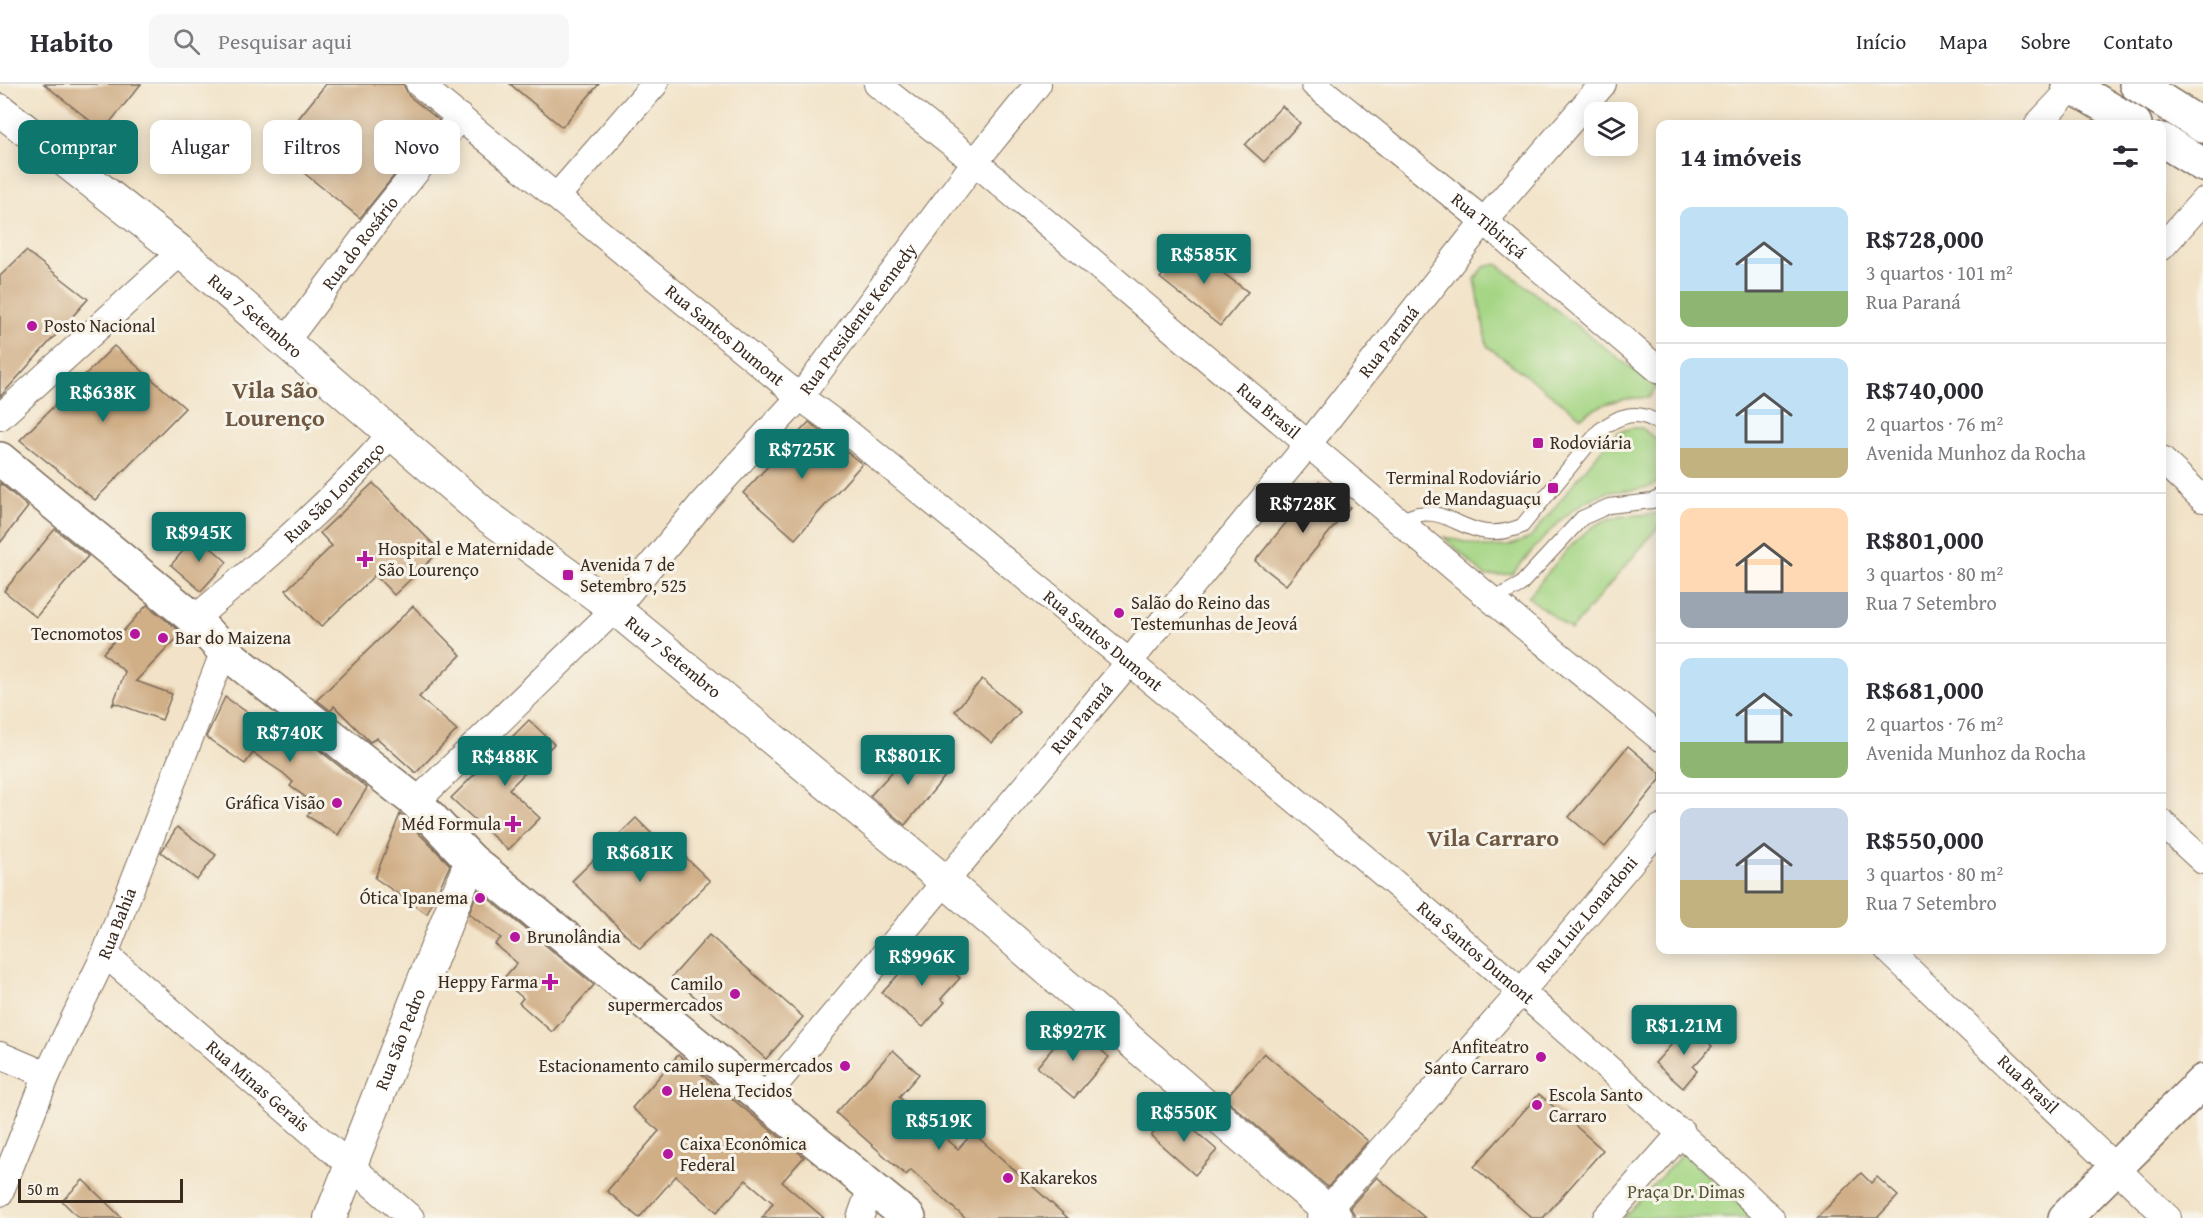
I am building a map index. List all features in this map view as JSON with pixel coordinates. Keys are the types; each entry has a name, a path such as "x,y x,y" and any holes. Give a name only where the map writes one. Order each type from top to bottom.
{"main road":[{"path":"2136,84 2203,126"},
{"path":"2070,85 2128,120"},
{"path":"2166,142 2203,165"},
{"path":"0,459 194,620 224,651 416,802 471,860 909,1218"},
{"path":"2065,1218 2203,1080"}],"street":[{"name":"Rua Santos Dumont","path":"419,84 800,397 846,431 1130,661 1522,991 1682,1132 1772,1218"},
{"path":"557,196 655,84"},
{"name":"Rua Brasil","path":"877,84 975,162 1401,520 1492,600 1656,735"},
{"name":"Rua Presidente Kennedy","path":"416,802 615,609 704,501 800,397 975,162 1038,84"},
{"name":"Rua Tibiriçá","path":"1314,84 1484,221 1656,368"},
{"name":"Rua Paraná","path":"764,1098 947,883 1309,443 1484,221 1603,84"},
{"path":"2041,120 2070,85"},
{"name":"Rua 7 Setembro","path":"0,110 181,252 486,515 615,609 947,883 1328,1215"},
{"name":"Rua do Rosário","path":"286,341 378,219 460,117"},
{"path":"2166,243 2203,201"},
{"path":"0,417 181,252"},
{"name":"Rua São Lourenço","path":"194,620 243,579 361,469 391,435"},
{"path":"2166,463 2203,499"},
{"name":"Rua Bahia","path":"0,1193 47,1075 105,954 224,651"},
{"path":"2166,828 2203,861"},
{"name":"Rua Luiz Lonardoni","path":"1328,1215 1656,833"},
{"name":"Rua São Pedro","path":"330,1218 471,860"},
{"name":"Rua Minas Gerais","path":"105,954 411,1218"},
{"name":"Rua Brasil","path":"1892,954 2168,1218"},
{"path":"0,1055 47,1075"},
{"path":"1606,1218 1682,1132"},
{"path":"860,1218 871,1187"}],"lane":[{"path":"1401,520 1420,514 1437,516 1487,534 1505,533 1522,526 1599,431 1612,420 1628,414 1646,414 1656,421"},
{"path":"1492,600 1520,585 1582,518 1610,506 1656,499"}],"green space":[{"path":"1497,264 1656,389 1648,398 1629,398 1613,402 1581,417 1487,346 1475,279 1484,267"},
{"path":"1631,428 1642,428 1656,440 1656,484 1641,489 1606,493 1578,506 1554,527 1512,574 1485,576 1444,537 1486,547 1508,546 1530,538 1608,441 1619,432"},
{"path":"1656,513 1656,530 1571,630 1528,597 1565,552 1587,532 1609,519"},
{"name":"Praça Dr. Dimas","path":"1683,1153 1754,1218 1623,1218"}],"building":[{"path":"44,84 141,84 112,120 89,120"},
{"path":"326,84 403,84 409,96 439,120 374,120 374,174 395,174 360,218 305,174 362,174 362,120 297,120"},
{"path":"510,84 599,84 562,127"},
{"path":"1282,106 1300,123 1264,162 1245,145"},
{"path":"1186,245 1248,292 1220,326 1160,278"},
{"name":"Posto Nacional","path":"26,251 88,299 0,397 0,276"},
{"path":"114,346 185,408 95,500 20,440"},
{"path":"809,422 862,464 795,539 743,493"},
{"path":"1319,482 1350,507 1286,585 1255,561"},
{"path":"0,483 28,507 0,543"},
{"path":"373,483 440,551 394,595 375,575 321,627 286,590 332,546 320,533"},
{"path":"55,529 88,556 36,617 4,591"},
{"path":"197,535 227,562 201,591 171,565"},
{"path":"147,605 182,633 136,681 172,694 162,720 115,703 112,706 125,672 103,653"},
{"path":"413,606 461,655 419,697 457,730 416,773 377,738 370,742 334,706 331,711 317,700"},
{"path":"982,679 1020,712 992,743 955,711"},
{"path":"225,697 273,730 280,719 367,788 338,835 307,816 315,804 290,786 293,782 283,773 253,753 245,764 206,737"},
{"path":"529,720 554,744 509,789 540,818 508,850 451,798"},
{"path":"1628,746 1656,770 1656,785 1605,847 1569,817"},
{"path":"914,748 946,775 905,825 870,796"},
{"path":"400,814 450,865 427,914 375,878"},
{"path":"636,818 674,856 679,851 710,881 640,949 572,881"},
{"path":"177,827 216,855 197,880 161,852"},
{"path":"478,890 594,985 552,1032 519,1003 523,998 502,980 517,963 495,944 501,938 469,914"},
{"name":"Camilo supermercados","path":"709,935 803,1017 766,1059 672,977"},
{"path":"924,946 960,978 941,999 945,1002 923,1027 882,993"},
{"path":"1072,1025 1109,1057 1074,1098 1037,1067"},
{"path":"1689,1025 1712,1046 1693,1067 1697,1071 1683,1088 1655,1063"},
{"path":"893,1050 919,1074 899,1097 958,1149 973,1133 1068,1218 965,1218 911,1170 906,1175 836,1113"},
{"path":"1264,1053 1368,1141 1328,1187 1225,1099"},
{"path":"678,1055 804,1157 782,1182 824,1218 762,1218 773,1203 746,1180 717,1212 676,1176 639,1218 607,1191 659,1131 632,1108"},
{"path":"1539,1094 1603,1150 1543,1218 1532,1218 1474,1167"},
{"path":"1173,1112 1217,1150 1195,1175 1151,1136"},
{"path":"1861,1173 1871,1183 1877,1177 1898,1196 1877,1218 1817,1218"},
{"path":"1377,1177 1425,1218 1356,1218 1350,1207"},
{"path":"83,1180 122,1218 79,1218 62,1201"}],"place":[{"name":"Posto Nacional","path":"32,326"},
{"name":"Rodoviária","path":"1538,443"},
{"name":"Terminal Rodoviário de Mandaguaçu","path":"1553,488"},
{"name":"Hospital e Maternidade São Lourenço","path":"365,559"},
{"name":"Avenida 7 de Setembro, 525","path":"568,575"},
{"name":"Salão do Reino das Testemunhas de Jeová","path":"1119,613"},
{"name":"Tecnomotos","path":"135,634"},
{"name":"Bar do Maizena","path":"163,638"},
{"name":"Gráfica Visão","path":"337,803"},
{"name":"Méd Formula","path":"513,824"},
{"name":"Ótica Ipanema","path":"480,898"},
{"name":"Brunolândia","path":"515,937"},
{"name":"Heppy Farma","path":"550,982"},
{"name":"Camilo supermercados","path":"735,994"},
{"name":"Anfiteatro Santo Carraro","path":"1541,1057"},
{"name":"Estacionamento camilo supermercados","path":"845,1066"},
{"name":"Helena Tecidos","path":"667,1091"},
{"name":"Escola Santo Carraro","path":"1537,1105"},
{"name":"Caixa Econômica Federal","path":"668,1154"},
{"name":"Kakarekos","path":"1008,1178"}],"district":[{"name":"Vila São Lourenço","path":"275,404"},
{"name":"Vila Carraro","path":"1493,838"}]}
